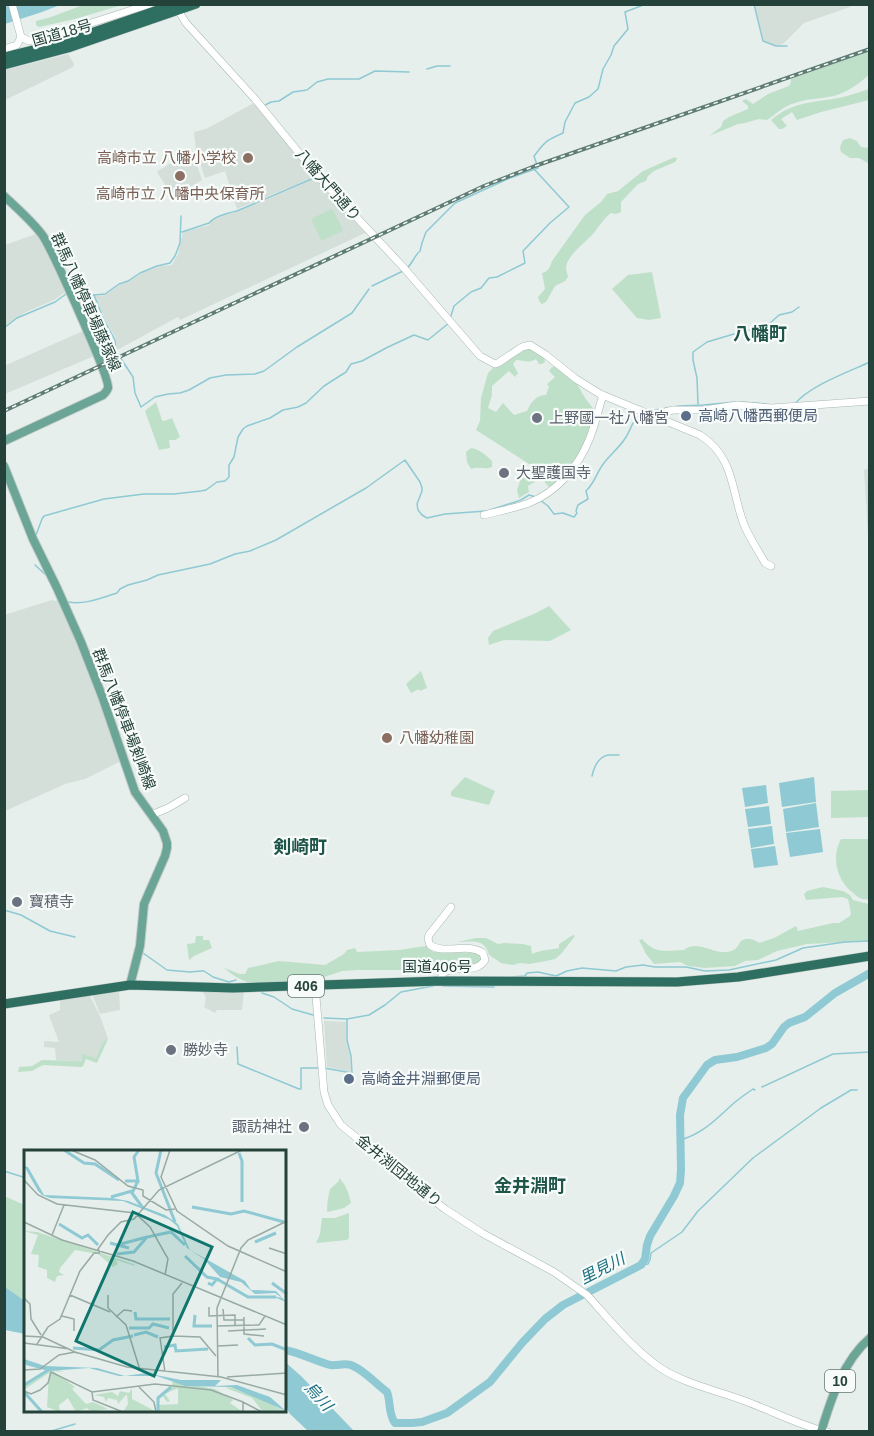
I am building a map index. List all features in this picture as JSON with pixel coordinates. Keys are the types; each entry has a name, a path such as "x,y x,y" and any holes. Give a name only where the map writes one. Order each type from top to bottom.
{"highway":[{"name":"国道18号","path":"4,57 65,42 176,7 196,4"},
{"name":"国道18号","path":"4,65 68,48 176,7"},
{"name":"国道406号","path":"4,1004 130,984 233,988 440,981 677,982 738,977 870,956"}],"main road":[{"name":"群馬八幡停車場藤塚線","path":"4,196 44,238 86,327 108,387 103,395 4,441"},
{"name":"群馬八幡停車場剣崎線","path":"4,466 33,539 81,642 135,792 163,831 167,848 144,904 140,946 130,984"},
{"name":"10","path":"824,1431 832,1400 847,1366 858,1349 870,1338"}],"street":[{"path":"12,4 22,39"},
{"path":"22,39 36,41 150,4"},
{"name":"八幡大門通り","path":"176,7 186,23 255,99 317,175 404,268 480,356 495,364 522,347 530,345 576,379 603,395"},
{"path":"4,49 15,46 22,39"},
{"path":"484,515 530,502 542,496 567,476 586,448 603,395 700,435 714,446 731,474 743,522 765,563 771,566"},
{"path":"653,415 673,410 704,410 737,405 772,408 870,401"},
{"path":"151,816 185,798"},
{"path":"440,981 443,973 448,970 477,968 485,960 483,953 476,949 439,949 430,945 429,935 451,907"},
{"name":"金井渕団地通り","path":"315,985 324,1092 328,1105 341,1125 424,1193 465,1223 554,1272 584,1293 636,1347 664,1370 684,1380 824,1431"}],"shaded area":[{"path":"851,4 850,7 804,23 783,44 776,46 764,41 755,5"},
{"path":"68,54 74,64 73,67 5,100 5,70"},
{"name":"高崎市立 八幡小学校","path":"252,104 315,177 237,209 225,171 205,178 196,150 194,132 206,129"},
{"name":"高崎市立 八幡中央保育所","path":"192,150 202,180 173,197 157,172"},
{"path":"316,178 365,233 180,320 178,317 117,350 116,339 95,296 105,295 144,272 172,265 178,254 183,232 209,225 211,221 225,214 237,212"},
{"path":"36,234 41,239 65,292 54,300 26,312 5,326 5,245"},
{"path":"83,331 94,356 5,394 4,366"},
{"path":"869,468 870,551 864,470"},
{"path":"57,599 76,639 121,761 85,779 65,784 5,811 4,615"},
{"path":"119,990 120,1010 100,1014 92,994"},
{"path":"202,990 244,991 242,1010 217,1010 215,1013 204,1007 206,998"},
{"path":"89,994 108,1039 103,1042 96,1058 82,1055 82,1061 56,1060 55,1048 44,1047 44,1041 59,1042 49,1015 60,1010 61,999"},
{"path":"324,1021 347,1022 346,1040 351,1072 327,1067"}],"green space":[{"path":"83,5 122,5 75,19 39,27 36,25 36,21"},
{"path":"869,51 869,75 845,92 795,103 767,120 759,119 738,124 709,136 721,127 723,121 748,109 742,101 746,99 753,104 768,94 789,86 791,79"},
{"path":"869,89 869,100 797,120 792,112 781,119 787,126 782,129 779,129 771,120 786,110 800,105"},
{"path":"850,138 857,141 861,147 869,148 868,163 859,158 850,158 841,152 840,147 843,140"},
{"path":"675,157 677,159 675,162 654,171 646,181 638,184 621,202 621,212 611,213 603,220 569,259 566,265 568,277 555,286 546,302 542,304 538,297 545,289 542,273 546,272 585,215 607,194 618,191 643,171"},
{"path":"331,209 343,230 321,240 311,219"},
{"path":"652,272 661,318 649,320 637,318 612,289 628,275"},
{"name":"上野國一社八幡宮","path":"530,348 544,356 545,362 539,364 536,359 528,362 516,360 513,364 518,373 515,377 509,371 492,386 488,408 496,412 503,403 514,415 527,411 534,400 546,395 549,387 547,384 555,377 549,371 552,367 557,366 577,384 596,412 584,447 565,475 550,488 541,478 528,486 529,492 519,498 517,490 521,478 532,477 537,469 476,430 480,421 481,398 488,373 495,366 503,364"},
{"path":"156,402 162,420 172,418 180,437 169,440 170,448 159,450 145,411"},
{"path":"471,448 480,451 492,461 492,467 471,469 467,462 466,452"},
{"path":"549,606 571,630 550,641 504,640 489,645 488,638 493,631"},
{"path":"421,671 427,688 411,693 406,684"},
{"path":"465,777 495,791 489,805 451,796 451,792"},
{"path":"869,790 869,817 831,818 831,791"},
{"path":"841,839 869,839 869,899 857,896 839,875 836,853"},
{"path":"823,887 843,891 853,900 869,904 869,941 807,944 777,951 758,960 745,961 735,966 705,968 688,966 680,962 654,964 639,940 642,939 651,947 661,950 684,950 696,946 729,952 746,939 759,943 796,926 798,931 839,923 850,916 848,899 842,897 806,900 804,894 807,891"},
{"path":"196,936 203,936 203,940 209,940 212,948 189,960 187,944 195,943"},
{"path":"575,936 555,959 513,965 501,963 489,955 481,943 457,942 486,938 498,944 531,946 532,954 559,948 559,944"},
{"path":"426,946 434,952 479,953 481,962 457,967 424,966 404,970 342,971 316,980 256,983 243,980 224,968 245,974 248,968 279,961 325,965 347,950 355,948 357,952"},
{"path":"108,1039 97,1063 86,1059 81,1067 43,1065 32,1071 18,1072 19,1067 32,1066 42,1060 82,1061 82,1054 96,1058 103,1042"},
{"path":"339,1178 345,1186 351,1203 344,1208 328,1212 330,1189 339,1181"},
{"path":"4,1196 24,1205 24,1300 5,1287"},
{"path":"349,1213 349,1238 347,1240 316,1243 322,1218 335,1218"}],"water":[{"path":"5,5 60,5 5,24"},
{"path":"814,777 816,802 782,807 779,783"},
{"path":"766,785 768,803 745,807 742,788"},
{"path":"816,803 819,827 786,832 783,809"},
{"path":"769,806 771,824 748,827 745,809"},
{"path":"772,826 774,844 751,848 748,829"},
{"path":"820,829 823,852 790,857 786,833"},
{"path":"775,846 778,865 754,868 751,849"},
{"path":"5,1287 24,1300 24,1334 5,1330"},
{"name":"烏川","path":"286,1363 354,1431 308,1431 289,1413 286,1406"}],"waterway":[{"path":"407,268 420,251 426,232 455,203 538,168 534,156 546,142 563,133 565,122 575,103 589,97 598,89 603,69 614,46 628,29 625,12 646,4"},
{"path":"754,4 763,41 776,46 787,46"},
{"path":"427,69 450,66"},
{"path":"265,105 279,101 293,92 307,90 317,82 328,79 359,79 375,71 409,72"},
{"path":"451,316 454,306 471,292 481,288 489,278 497,277 525,263 523,251 569,207 534,169"},
{"path":"182,232 209,223 218,217 314,178"},
{"path":"74,289 94,295 105,294 140,273 170,263 180,243 181,216"},
{"path":"372,286 403,271"},
{"path":"94,295 115,340 116,351 133,377 135,393 141,407 155,397 189,390 210,378 255,374 264,371 297,347 352,313 369,289"},
{"path":"4,328 17,318 55,302 66,294"},
{"path":"698,404 693,352 707,342 761,328 779,315 792,312 799,307"},
{"path":"36,535 44,516 104,499 201,491 217,482 225,481 229,477 229,465 234,457 238,437 247,426 270,418 283,410 306,403 324,386 346,372 351,364 362,361 414,335 428,340 449,323"},
{"path":"795,404 819,385 870,362"},
{"path":"649,411 679,406 736,402"},
{"path":"741,402 766,404"},
{"path":"540,500 554,514 563,513 574,517 578,505 588,499 586,491 601,467 624,441 636,419 642,414"},
{"path":"68,602 81,603 99,599 117,593 128,585 158,575 210,564 250,551 276,540 366,488 405,460 422,488 417,504 422,515 427,518 445,514 486,511"},
{"path":"490,510 529,495 536,497"},
{"path":"35,565 47,576"},
{"path":"592,776 599,760 608,755 619,755"},
{"path":"4,910 21,915 50,931 75,937"},
{"path":"511,977 538,972 556,976 582,968 616,971 643,965 686,967 705,971 729,970 776,960 803,948 870,941"},
{"path":"143,953 167,970 204,971 213,977 229,982 236,980"},
{"name":"里見川","path":"286,1350 330,1365 345,1364 362,1371 387,1392 391,1416 395,1423 422,1422 447,1413 490,1382 522,1343 545,1319 563,1305 641,1265 645,1259 650,1236 680,1183 680,1115 683,1098 707,1065 715,1060 737,1057 766,1048 789,1023 805,1017 835,993 870,973"},
{"path":"324,1018 347,1019 369,1015 401,992 433,986"},
{"path":"443,986 494,987"},
{"path":"262,993 274,997 292,1009 313,1015"},
{"path":"324,1068 352,1073 347,1040 347,1019"},
{"path":"237,1047 238,1064 299,1089 301,1089 301,1068 319,1068"},
{"path":"762,1087 833,1054 870,1052"},
{"path":"680,1140 703,1130 741,1097 755,1090"},
{"path":"641,1265 648,1264 651,1253 682,1232 698,1211 753,1158 821,1108 851,1090 857,1090"},
{"path":"4,1171 24,1177"},
{"path":"48,1432 75,1424"}],"railway":[{"path":"4,411 484,186 870,49"}],"place":[{"name":"高崎市立 八幡小学校","path":"248,158"},
{"name":"高崎市立 八幡中央保育所","path":"180,176"},
{"name":"高崎八幡西郵便局","path":"686,416"},
{"name":"上野國一社八幡宮","path":"537,418"},
{"name":"大聖護国寺","path":"504,473"},
{"name":"八幡幼稚園","path":"387,738"},
{"name":"寶積寺","path":"17,902"},
{"name":"勝妙寺","path":"171,1050"},
{"name":"高崎金井淵郵便局","path":"349,1079"},
{"name":"諏訪神社","path":"304,1127"}],"district":[{"name":"八幡町","path":"760,334"},
{"name":"剣崎町","path":"300,847"},
{"name":"金井淵町","path":"530,1186"}]}
